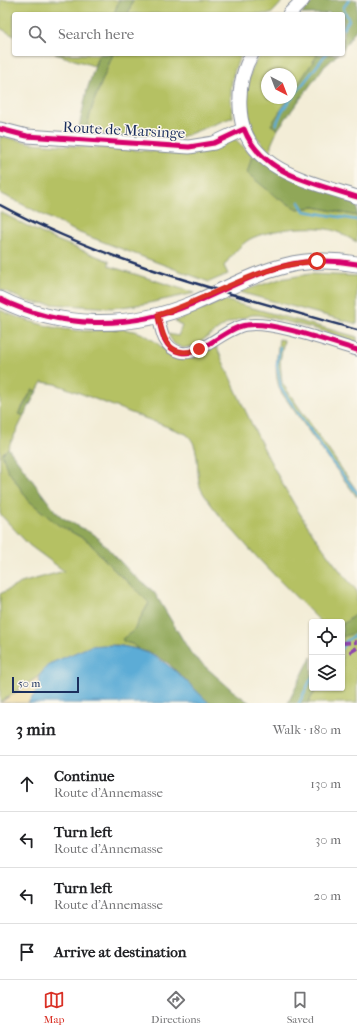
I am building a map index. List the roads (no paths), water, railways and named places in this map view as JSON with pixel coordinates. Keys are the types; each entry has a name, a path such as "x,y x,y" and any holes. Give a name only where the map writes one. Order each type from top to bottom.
{"main road":[{"path":"0,300 42,316 82,322 122,322 158,315 192,304 246,278 278,266 317,261 357,264"}],"street":[{"path":"291,12 303,0"},
{"path":"251,56 246,65 240,85 240,109 244,129 253,147 275,167 357,197"},
{"name":"Route de Marsinge","path":"0,129 27,136 188,147 214,143 244,129"},
{"path":"158,315 165,341 174,350 183,353 199,349 230,330 247,325 275,327 357,350"}],"water":[{"path":"103,645 137,649 150,654 174,670 209,703 28,703 40,687 39,676 49,664 91,646"}],"waterway":[{"path":"345,12 343,8 349,0"},
{"path":"345,12 349,20 345,26"},
{"path":"276,125 282,111 324,56"},
{"path":"299,202 304,211 357,220"},
{"path":"280,347 277,365 281,388 333,463 357,493"},
{"path":"345,643 357,634"},
{"path":"299,703 309,683"}],"railway":[{"path":"0,205 42,226 130,262 220,291 357,330"}]}
